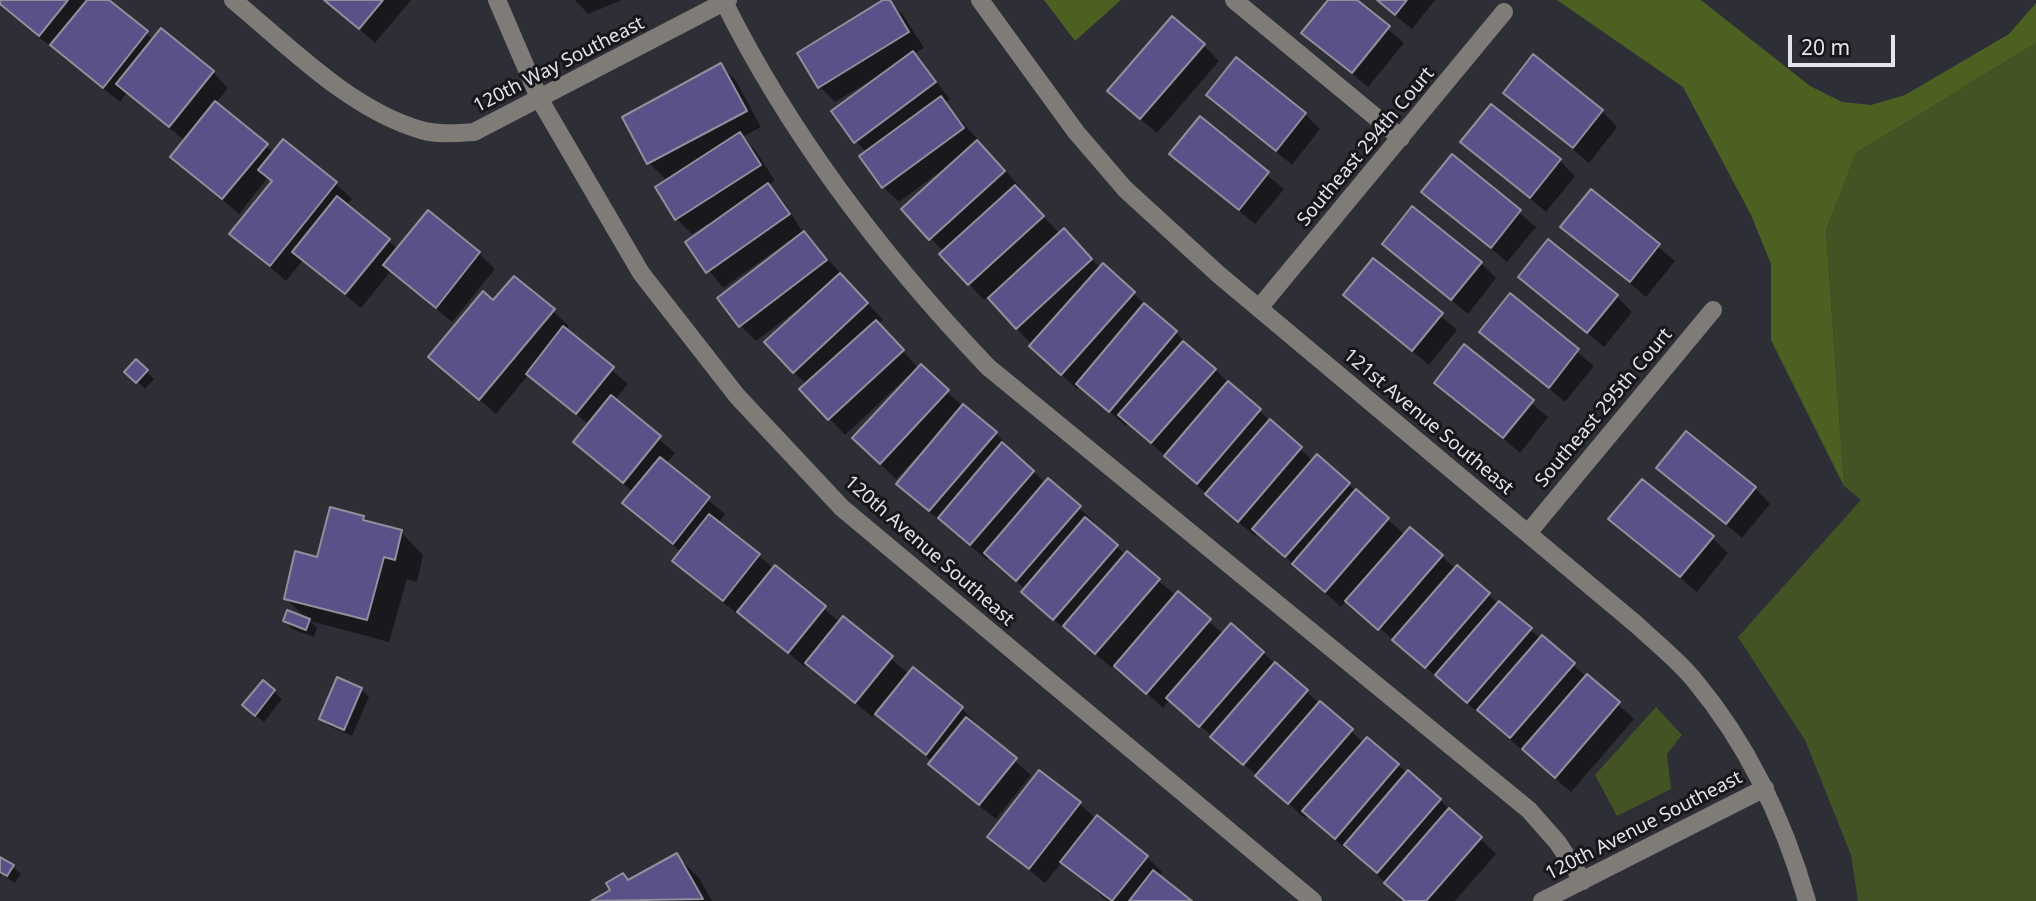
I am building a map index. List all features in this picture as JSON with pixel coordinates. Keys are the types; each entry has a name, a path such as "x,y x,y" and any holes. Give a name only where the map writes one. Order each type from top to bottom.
{"street":[{"name":"120th Way Southeast","path":"233,0 342,88 384,114 422,130 446,134 474,132 540,100 725,1"},
{"name":"120th Avenue Southeast","path":"497,0 540,100 641,273 737,396 842,508 1312,901"},
{"name":"121st Avenue Southeast","path":"980,0 1061,112 1125,189 1259,308 1637,625 1694,679 1730,726 1765,788 1796,860 1807,901"},
{"path":"1234,0 1401,138"},
{"path":"725,1 775,97 845,197 928,304 988,367 1530,810 1558,843 1583,881"},
{"name":"Southeast 294th Court","path":"1259,308 1504,12"},
{"name":"Southeast 295th Court","path":"1528,533 1713,310"},
{"name":"120th Avenue Southeast","path":"1542,901 1765,788"}],"green space":[{"path":"1044,0 1121,0 1075,41"},
{"path":"1557,0 1701,0 1810,86 1842,102 1871,105 1905,95 2009,34 2036,3 2036,43 1856,153 1826,230 1844,486 1771,340 1771,264 1751,215 1683,87"},
{"path":"2036,43 2036,901 1858,901 1851,855 1805,740 1738,637 1861,500 1844,486 1826,230 1856,153"},
{"path":"1656,707 1682,735 1667,754 1671,789 1617,816 1595,775"}],"building":[{"path":"0,0 68,0 39,36 0,4"},
{"path":"87,0 109,0 148,31 103,88 50,45"},
{"path":"324,0 383,0 359,29"},
{"path":"883,0 890,0 909,32 818,88 797,53"},
{"path":"1328,0 1357,0 1390,26 1352,73 1301,33"},
{"path":"1377,0 1407,0 1395,15"},
{"path":"1172,16 1205,44 1140,119 1107,91"},
{"path":"161,28 214,71 169,127 116,84"},
{"path":"913,51 936,82 854,143 831,111"},
{"path":"1533,54 1603,110 1573,148 1503,93"},
{"path":"1236,57 1306,113 1276,151 1206,95"},
{"path":"721,63 747,111 647,164 622,117"},
{"path":"941,96 964,128 882,188 859,156"},
{"path":"215,101 268,144 222,199 170,157"},
{"path":"1491,104 1561,159 1530,198 1460,142"},
{"path":"1200,116 1269,172 1239,210 1169,154"},
{"path":"740,132 761,165 675,220 655,187"},
{"path":"283,139 337,182 270,266 229,234 272,181 258,170"},
{"path":"977,140 1005,171 929,240 901,209"},
{"path":"1452,154 1521,210 1491,248 1421,192"},
{"path":"768,183 790,214 706,273 685,242"},
{"path":"1015,185 1044,216 968,285 939,254"},
{"path":"1591,189 1660,244 1630,282 1560,227"},
{"path":"337,196 390,239 345,294 292,252"},
{"path":"1412,206 1482,262 1451,300 1382,244"},
{"path":"428,210 480,252 436,308 383,265"},
{"path":"1064,228 1092,259 1016,329 988,298"},
{"path":"804,231 827,260 739,327 717,298"},
{"path":"1548,239 1618,295 1587,333 1518,277"},
{"path":"1373,258 1443,313 1412,351 1343,295"},
{"path":"1103,263 1135,292 1061,375 1029,346"},
{"path":"840,273 868,303 793,373 764,342"},
{"path":"514,276 555,309 479,400 428,357 483,291 493,300"},
{"path":"1510,293 1579,349 1549,388 1479,332"},
{"path":"1144,303 1177,331 1109,412 1076,384"},
{"path":"876,320 904,350 828,420 799,389"},
{"path":"563,326 614,367 576,414 526,374"},
{"path":"1183,341 1216,369 1151,443 1118,415"},
{"path":"1464,344 1534,400 1503,438 1434,383"},
{"path":"136,359 148,370 136,383 124,372"},
{"path":"921,364 949,390 880,464 852,438"},
{"path":"1228,381 1261,409 1197,484 1164,456"},
{"path":"611,395 661,436 623,483 573,442"},
{"path":"963,404 997,432 929,511 896,484"},
{"path":"1270,419 1302,447 1238,522 1205,494"},
{"path":"1686,431 1756,487 1726,524 1656,468"},
{"path":"1002,442 1034,471 970,545 938,518"},
{"path":"1317,454 1350,483 1285,557 1252,529"},
{"path":"660,457 710,497 673,544 622,503"},
{"path":"1048,478 1081,506 1016,581 984,553"},
{"path":"1642,479 1714,536 1680,577 1608,519"},
{"path":"1356,489 1389,518 1325,592 1292,564"},
{"path":"330,507 364,516 363,520 402,530 395,560 384,557 367,620 284,599 295,551 317,557"},
{"path":"709,514 760,554 723,601 672,561"},
{"path":"1085,517 1118,545 1053,620 1021,592"},
{"path":"1410,527 1443,555 1378,630 1345,601"},
{"path":"1127,551 1160,579 1095,654 1063,626"},
{"path":"775,565 826,606 788,653 737,612"},
{"path":"1457,565 1490,593 1425,668 1392,640"},
{"path":"1178,591 1211,619 1146,694 1114,666"},
{"path":"1499,601 1532,628 1467,703 1435,675"},
{"path":"287,610 310,619 306,630 283,621"},
{"path":"843,616 893,656 855,703 805,663"},
{"path":"1231,623 1264,652 1199,727 1166,698"},
{"path":"1542,635 1575,663 1510,738 1477,710"},
{"path":"1275,662 1308,690 1243,765 1210,737"},
{"path":"913,667 963,707 926,755 875,714"},
{"path":"1587,674 1620,702 1555,778 1522,749"},
{"path":"337,677 362,688 344,730 319,719"},
{"path":"263,680 275,690 255,716 242,705"},
{"path":"1320,701 1353,729 1288,804 1255,776"},
{"path":"966,717 1017,758 979,805 928,764"},
{"path":"1367,737 1399,764 1335,839 1302,811"},
{"path":"1039,770 1081,802 1029,869 987,837"},
{"path":"1408,770 1441,799 1377,873 1344,845"},
{"path":"1449,808 1482,837 1426,901 1405,901 1384,883"},
{"path":"1097,815 1148,856 1112,901 1060,862"},
{"path":"677,853 703,899 591,901 610,890 606,883 623,873 628,880"},
{"path":"0,857 14,865 7,876 0,872"},
{"path":"1153,870 1192,901 1129,901"}]}
